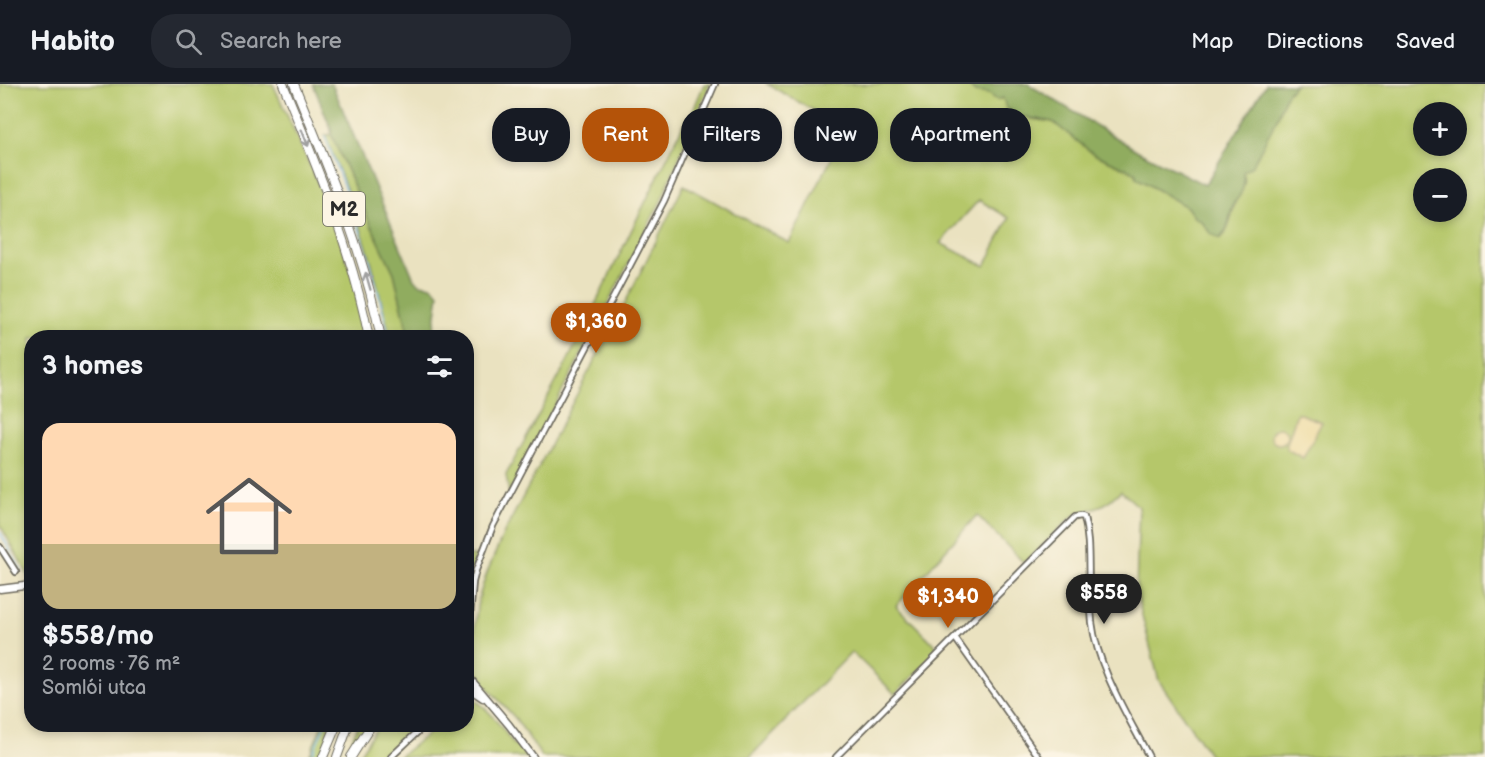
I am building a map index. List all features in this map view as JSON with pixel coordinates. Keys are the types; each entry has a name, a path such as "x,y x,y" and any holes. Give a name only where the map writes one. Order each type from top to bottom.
{"highway":[{"name":"M2","path":"283,84 336,221 367,330"},
{"name":"M2","path":"294,84 347,216 370,290 379,330"},
{"path":"323,757 333,732"},
{"path":"337,757 347,732"},
{"path":"351,757 367,732"}],"street":[{"path":"474,578 493,526 664,201 715,84"},
{"path":"836,757 1075,518 1081,516 1084,517 1088,532 1092,625 1097,644 1107,672 1149,757"},
{"path":"0,547 16,572"},
{"path":"0,589 24,586"},
{"path":"955,638 1039,757"},
{"path":"474,683 533,757"},
{"path":"474,692 495,708"},
{"path":"391,757 418,732"}],"green space":[{"path":"0,84 273,84 333,217 354,281 364,330 24,330 24,568 0,525"},
{"path":"313,84 332,84 414,279 420,284 432,286 439,294 434,330 407,330 394,273 331,134"},
{"path":"704,84 710,84 700,108 694,108"},
{"path":"767,84 967,84 975,92 989,94 997,100 1003,98 1016,108 890,108 890,162 1031,162 1031,119 1053,122 1094,154 1135,172 1137,178 1187,207 1210,233 1220,239 1229,225 1243,172 1277,119 1286,95 1295,84 1485,84 1485,757 1211,757 1159,681 1136,592 1139,507 1121,491 1105,504 1073,516 1024,563 977,515 896,606 940,650 895,694 852,652 750,757 542,757 516,719 474,673 474,636 479,597 505,531 684,185 789,243 830,162 878,162 878,108 809,108","holes":["979,200 1009,218 985,266 940,243"]},
{"path":"967,84 1028,84 1138,151 1205,185 1266,84 1295,84 1286,95 1277,119 1252,166 1243,172 1243,189 1234,203 1228,226 1220,239 1210,233 1187,207 1137,178 1135,172 1094,154 1053,122 1031,118 1031,108 1006,108 1003,98 997,100 989,94 975,92"},
{"path":"681,129 681,153 661,201 509,494 506,475 568,360 665,162 669,162 669,154"},
{"path":"331,134 394,273 407,330 388,330 371,260 356,213 325,136"},
{"path":"474,699 487,710 514,745 520,745 529,757 399,757 430,732 474,732"},
{"path":"319,732 328,732 319,757 309,757"},
{"path":"355,732 364,732 345,757"},
{"path":"374,732 413,732 387,757 358,757"}],"sand":[{"path":"1297,413 1322,422 1303,458 1288,450 1286,446"},
{"path":"1276,428 1282,428 1287,436 1285,442 1276,444 1271,439 1271,433"}],"waterway":[{"path":"325,137 361,236 377,286 387,330"},
{"path":"0,532 21,571"},
{"path":"311,757 322,732"}]}
